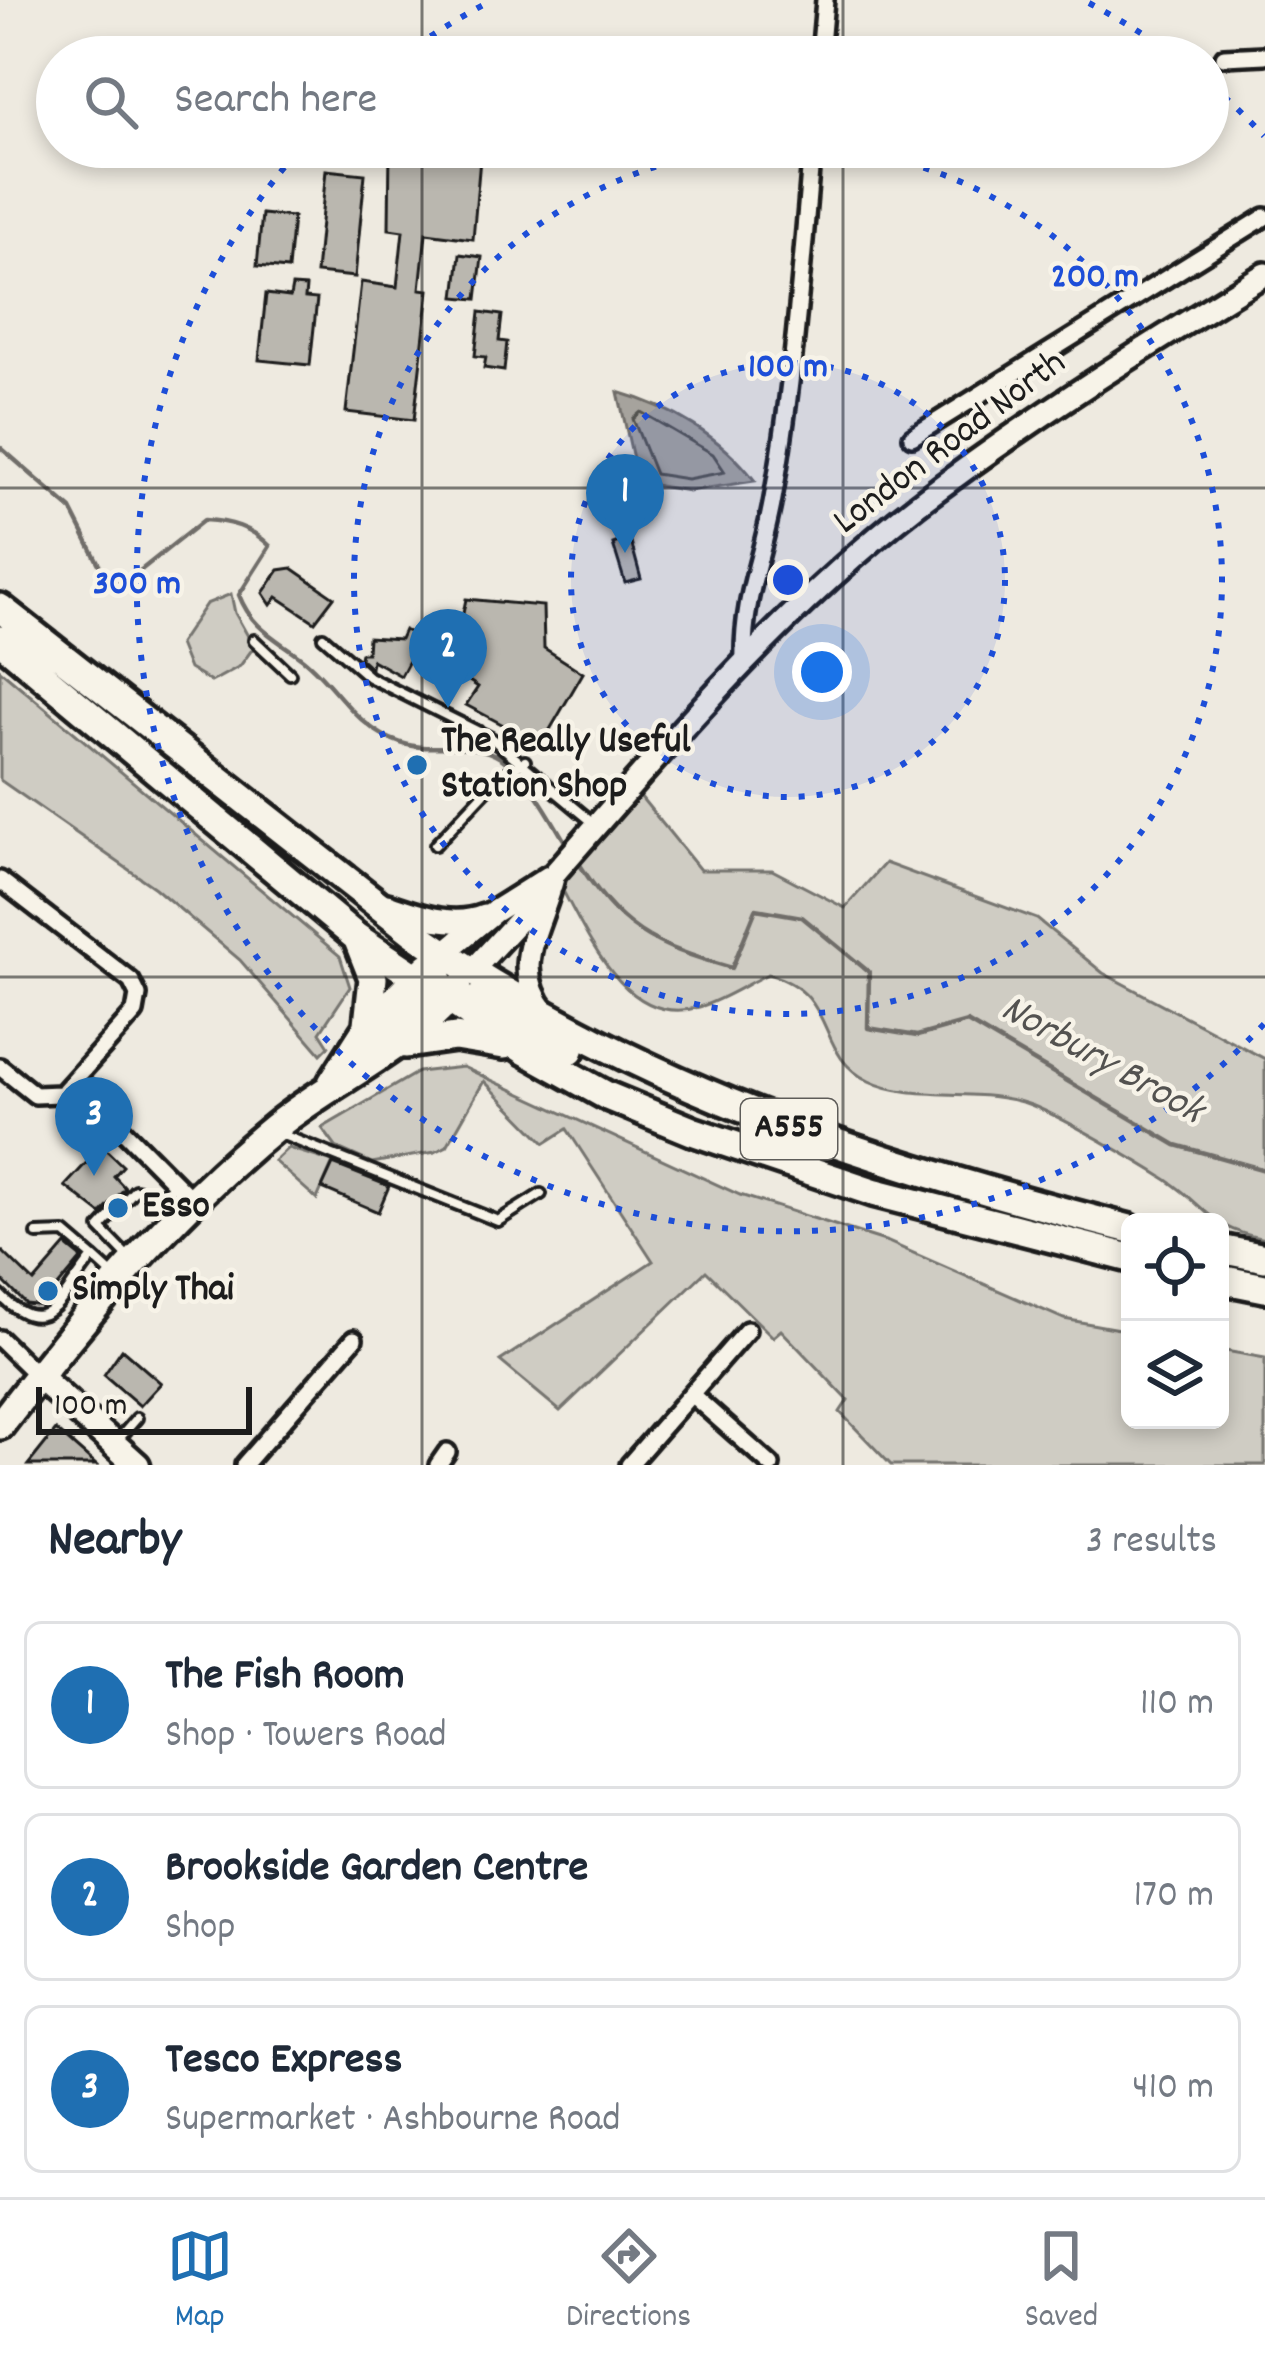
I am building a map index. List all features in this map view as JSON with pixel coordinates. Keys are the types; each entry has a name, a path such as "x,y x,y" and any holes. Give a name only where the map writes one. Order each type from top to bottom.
{"highway":[{"name":"A555","path":"0,608 369,899 443,977 526,1051 607,1096 734,1146 873,1192 1121,1256"},
{"name":"A555","path":"0,640 356,937 443,977 547,1016 627,1061 794,1131 1121,1226"},
{"path":"189,754 272,843 443,977 734,1146"},
{"path":"356,937 373,978 367,1028"},
{"path":"336,1076 367,1028 443,977"},
{"path":"400,1046 443,977"},
{"path":"0,1425 186,1194 359,1058 443,977"},
{"path":"336,1076 400,1046 455,1037 526,1051"},
{"path":"1229,1252 1265,1258"},
{"path":"1229,1281 1265,1288"}],"main road":[{"name":"London Road North","path":"443,977 556,875 692,715 744,663 913,508 1079,388 1265,274"},
{"path":"369,899 463,922 494,911 556,875"},
{"path":"547,1016 529,986 526,962 556,875"},
{"path":"443,977 494,911"},
{"path":"38,1376 137,1465"}],"street":[{"path":"822,36 825,0"},
{"path":"1229,57 1265,55"},
{"path":"744,663 742,613 773,500 801,307 811,168"},
{"name":"London Road North","path":"912,437 1265,218"},
{"path":"0,880 131,981 138,995 135,1012 65,1090"},
{"path":"0,1066 35,1095 65,1090 86,1093 186,1194"},
{"path":"628,1465 747,1330"},
{"path":"0,1339 38,1376"},
{"path":"244,1465 354,1340"},
{"path":"692,1394 771,1465"}],"lane":[{"path":"323,637 369,677 491,738 525,761 592,832"},
{"path":"254,640 290,674"},
{"path":"435,845 498,778 525,761"},
{"path":"271,1130 498,1221 541,1194"},
{"path":"127,1272 100,1228 135,1190 186,1194"},
{"path":"37,1234 65,1234 94,1257 127,1272"},
{"path":"0,1295 26,1319 40,1318 94,1257"},
{"path":"114,1444 137,1418"}],"shaded area":[{"path":"231,594 235,613 254,647 240,666 211,682 189,669 179,644 206,604"},
{"path":"0,670 340,956 350,987 320,1032 329,1046 321,1054 240,960 155,888 0,780"},
{"path":"632,786 700,870 772,870 845,908 885,863 1037,919 1103,973 1265,1059 1265,1239 1229,1228 1229,1213 1208,1213 1154,1172 1031,1105 990,1096 906,1091 869,1081 840,1056 806,995 768,974 699,1007 673,1010 649,1004 610,970 556,878"},
{"path":"463,1067 740,1195 888,1242 1064,1319 1121,1329 1121,1429 1229,1429 1229,1352 1265,1358 1265,1465 891,1465 840,1412 848,1400 781,1330 773,1337 706,1271 560,1411 500,1361 653,1261 567,1129 545,1143 484,1081 447,1146 435,1152 372,1163 336,1147 322,1128 418,1072"},
{"path":"288,1148 333,1162 317,1199 274,1161"}],"water":[{"path":"618,392 694,426 755,481 688,491 648,484 636,472"}],"building":[{"path":"390,168 479,168 473,239 426,233 420,289 429,290 414,420 346,412 361,282 397,287 403,231 389,229"},
{"path":"326,170 365,174 355,277 316,273"},
{"path":"262,214 293,217 288,269 257,266"},
{"path":"460,254 482,257 477,299 455,297"},
{"path":"292,286 306,287 305,298 317,299 310,365 259,360 266,294 290,297"},
{"path":"480,312 502,315 499,341 507,342 504,371 484,368 486,357 475,356"},
{"path":"630,538 641,579 625,583 613,544"},
{"path":"292,568 334,597 315,622 277,597 271,605 263,593 279,570"},
{"path":"466,599 543,606 544,648 583,673 541,745 466,705 478,687 445,665 454,653 444,651 452,624 461,623"},
{"path":"404,630 421,638 401,676 372,660 371,668 360,658 367,653 368,637 400,639"},
{"path":"102,1146 123,1166 114,1176 125,1188 101,1214 65,1186"},
{"path":"333,1164 389,1186 378,1212 322,1188"},
{"path":"66,1245 82,1258 42,1306 26,1304 0,1278 0,1249 34,1282"},
{"path":"122,1349 161,1383 140,1406 104,1375"},
{"path":"56,1430 96,1465 28,1465"}],"waterway":[{"name":"Norbury Brook","path":"0,447 71,509 105,576 126,582 204,520 255,534 270,546 239,595 258,625 303,659 359,717 385,736 413,746 478,749 502,759 532,788 569,848"},
{"name":"Norbury Brook","path":"575,857 607,902 659,942 732,968 756,909 802,917 869,972 868,1028 917,1036 967,1022 1176,1145 1265,1170"}],"place":[{"name":"The Fish Room","path":"625,553"},
{"name":"Brookside Garden Centre","path":"448,708"},
{"name":"The Really Useful Station Shop","path":"417,765"},
{"name":"Tesco Express","path":"94,1176"},
{"name":"Esso","path":"118,1208"},
{"name":"Simply Thai","path":"48,1291"}]}
